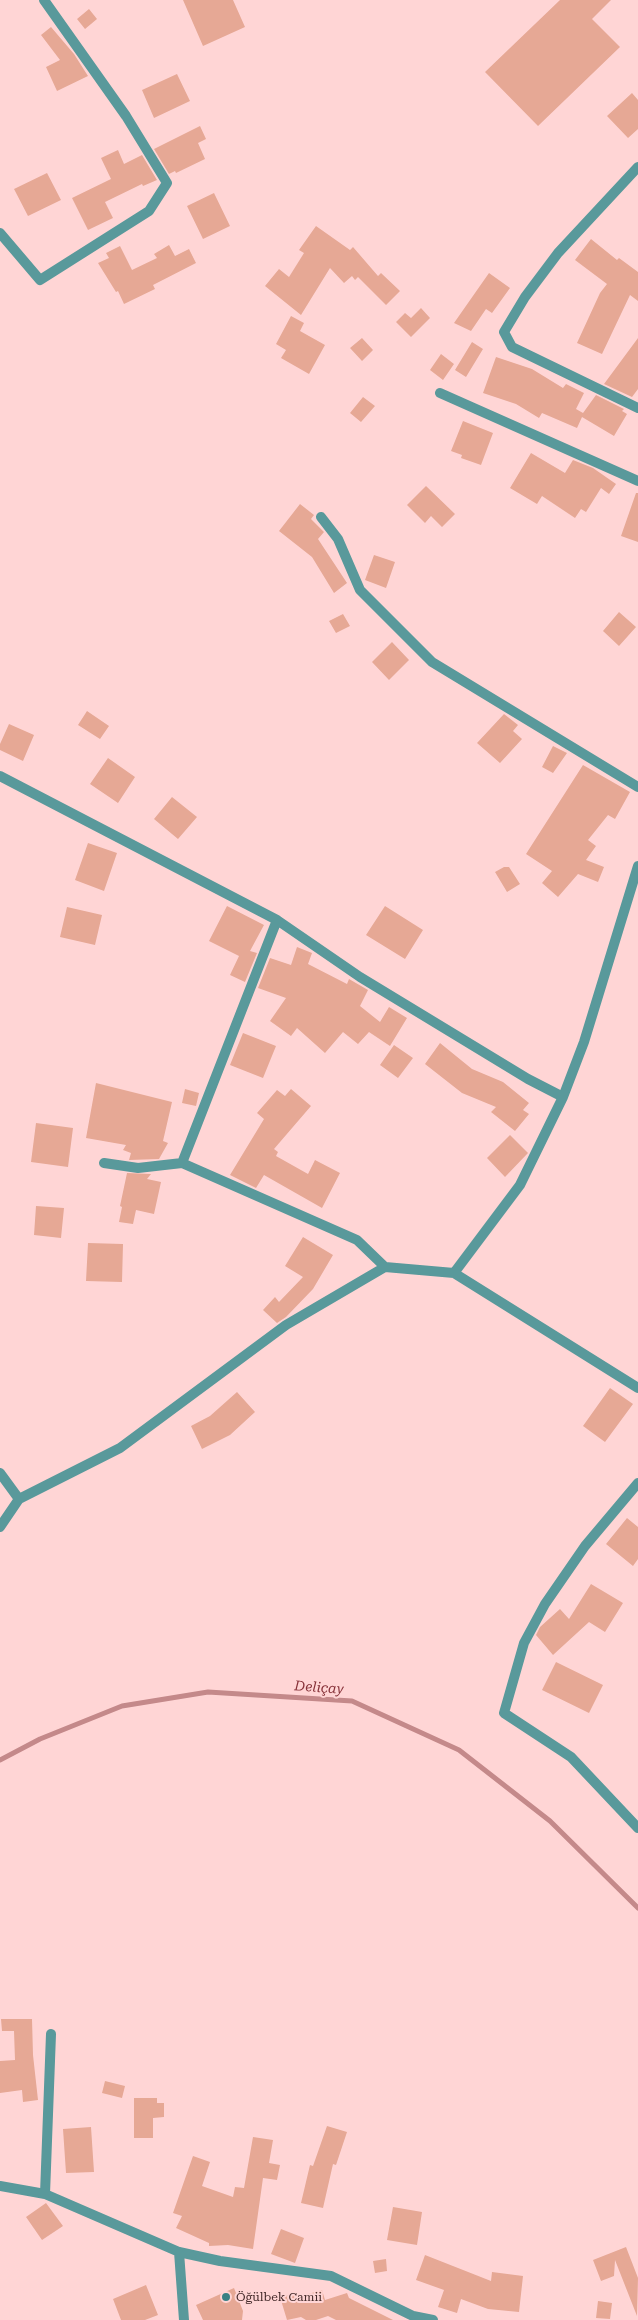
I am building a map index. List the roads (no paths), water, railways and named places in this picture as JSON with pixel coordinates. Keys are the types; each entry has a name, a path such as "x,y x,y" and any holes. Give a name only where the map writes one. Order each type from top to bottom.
{"street":[{"path":"0,232 40,280 149,211 167,183 126,116 44,0"},
{"path":"638,167 558,253 525,297 504,332 512,348 638,408"},
{"path":"440,392 638,481"},
{"path":"321,517 338,539 360,590 432,662 638,787"},
{"path":"0,776 277,920 360,977 528,1079 564,1097"},
{"path":"454,1273 520,1185 564,1097 584,1042 638,866"},
{"path":"182,1163 277,920"},
{"path":"104,1163 138,1168 182,1163 357,1240 385,1267"},
{"path":"0,1527 19,1499 120,1448 286,1325 385,1267 454,1273 638,1388"},
{"path":"0,1473 19,1499"},
{"path":"638,1483 586,1546 545,1604 524,1643 504,1713 571,1757 638,1828"},
{"path":"45,2194 51,2034"},
{"path":"0,2186 45,2194 179,2252 220,2261 331,2276 413,2316 433,2320"},
{"path":"179,2252 184,2320"}],"waterway":[{"name":"Deliçay","path":"0,1760 40,1739 122,1706 208,1692 352,1701 459,1750 550,1821 638,1908"}],"place":[{"name":"Öğülbek Camii","path":"226,2297"}]}
